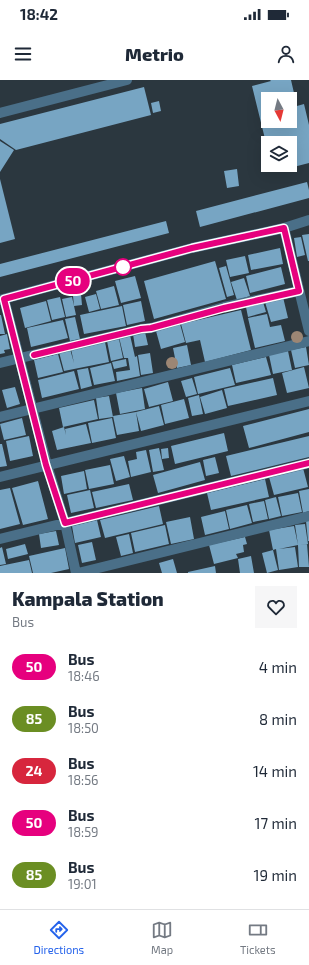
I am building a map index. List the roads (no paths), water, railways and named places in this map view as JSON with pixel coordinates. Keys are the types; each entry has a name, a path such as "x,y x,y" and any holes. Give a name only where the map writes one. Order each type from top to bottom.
{"street":[{"path":"0,113 127,80"},
{"path":"309,220 284,228 192,248 2,300 19,359 46,465 65,523 77,573 309,516"},
{"path":"284,228 309,331"},
{"path":"0,363 141,329 151,328 224,308 299,291"},
{"path":"0,417 309,341"},
{"path":"0,477 309,401"},
{"path":"0,539 309,463"}]}
